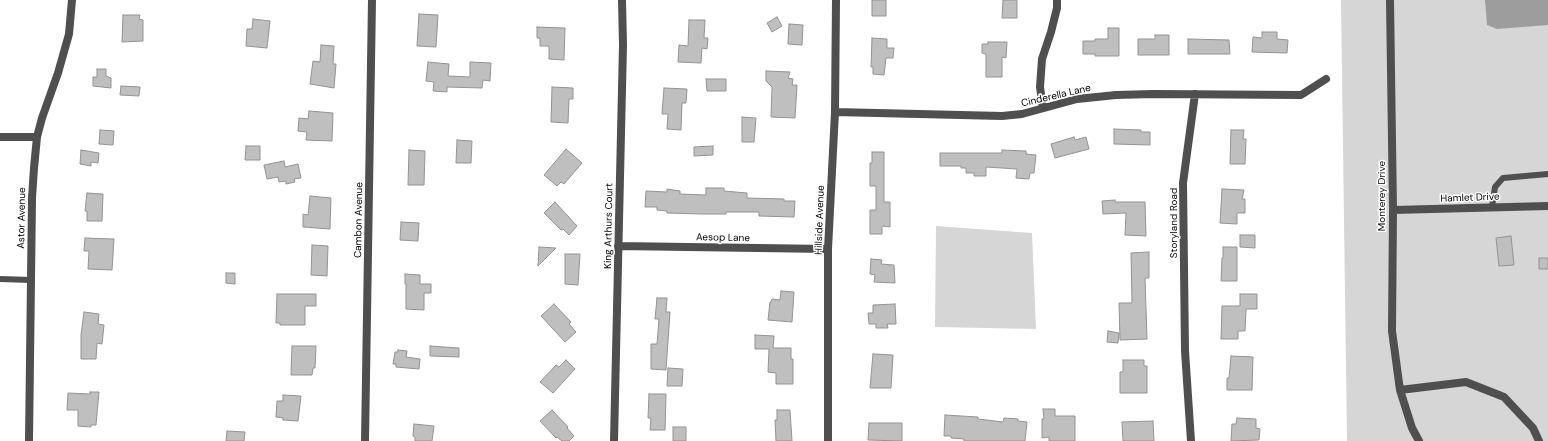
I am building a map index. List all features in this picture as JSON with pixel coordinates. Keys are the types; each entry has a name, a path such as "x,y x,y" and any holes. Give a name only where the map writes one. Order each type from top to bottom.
{"street":[{"name":"Astor Avenue","path":"29,441 32,198 37,138 42,118 70,34 72,0"},
{"name":"Cambon Avenue","path":"365,441 372,0"},
{"name":"King Arthurs Court","path":"614,441 622,0"},
{"name":"Hillside Avenue","path":"828,441 828,249 835,112 836,0"},
{"path":"1043,108 1040,87 1042,59 1051,32 1057,8 1057,0"},
{"name":"Monterey Drive","path":"1390,0 1393,210 1392,331 1400,390 1412,428 1419,441"},
{"name":"Cinderella Lane","path":"835,112 1002,116 1022,114 1077,99 1116,95 1301,95 1326,79"},
{"name":"Storyland Road","path":"1191,441 1185,351 1183,183 1195,94"},
{"path":"0,137 37,138"},
{"name":"Hamlet Drive","path":"1393,210 1548,206"},
{"name":"Aesop Lane","path":"618,246 828,249"},
{"path":"1400,390 1466,382 1504,397 1533,428 1539,441"}],"lane":[{"path":"1492,207 1494,187 1503,178 1548,174"},
{"path":"0,278 31,280"}],"shaded area":[{"path":"1341,0 1548,0 1548,441 1347,441"},
{"path":"1485,0 1548,0 1548,25 1497,29 1487,25"},
{"path":"936,226 1032,233 1036,329 935,327"}],"building":[{"path":"872,0 886,0 886,16 872,16"},
{"path":"1003,0 1017,0 1017,18 1002,18"},
{"path":"419,14 438,15 436,47 417,46"},
{"path":"123,15 140,15 139,19 143,20 143,41 122,42"},
{"path":"777,17 782,26 772,32 767,23"},
{"path":"253,19 270,21 267,48 246,46 247,29 252,29"},
{"path":"689,20 705,20 704,38 708,38 707,49 702,48 701,63 678,62 679,45 688,46"},
{"path":"789,24 803,25 802,45 788,44"},
{"path":"537,27 565,28 564,60 549,59 549,46 540,46 540,38 537,38"},
{"path":"1108,28 1119,28 1119,56 1095,56 1095,54 1083,54 1083,41 1108,39"},
{"path":"1262,32 1277,32 1277,39 1288,40 1287,53 1252,52 1253,37 1262,38"},
{"path":"1155,35 1169,35 1169,55 1138,55 1138,39 1155,39"},
{"path":"872,38 887,39 887,48 894,48 893,58 886,58 884,75 873,74 873,67 871,67"},
{"path":"1188,39 1229,40 1230,54 1188,54"},
{"path":"988,42 1007,42 1006,58 1002,57 1002,77 986,77 986,54 982,53 982,44 988,44"},
{"path":"321,45 334,46 333,64 336,64 334,88 310,84 313,61 320,62"},
{"path":"428,62 449,64 448,76 470,77 470,62 491,63 490,81 483,80 482,88 447,87 447,92 433,91 434,82 426,81"},
{"path":"97,69 106,69 106,76 111,78 111,88 93,86 93,77 97,77"},
{"path":"766,71 790,72 788,78 793,79 792,85 797,85 795,118 771,117 772,87 766,81"},
{"path":"706,79 726,79 726,91 707,91"},
{"path":"121,86 140,87 139,96 120,95"},
{"path":"552,87 573,88 573,99 569,99 568,123 551,122"},
{"path":"664,88 687,89 686,103 682,103 681,130 667,129 668,114 662,114"},
{"path":"309,111 333,113 332,141 306,140 307,132 298,131 299,118 308,119"},
{"path":"742,117 756,118 754,142 742,142"},
{"path":"1114,129 1141,130 1141,132 1150,132 1150,145 1114,144"},
{"path":"100,130 114,131 113,145 99,144"},
{"path":"1231,130 1244,130 1243,139 1246,139 1245,164 1230,164"},
{"path":"1074,137 1075,140 1086,137 1089,149 1055,158 1051,144"},
{"path":"457,140 472,141 471,163 456,163"},
{"path":"246,146 260,146 260,160 245,160"},
{"path":"713,146 713,155 694,156 694,147"},
{"path":"566,149 582,163 564,184 561,182 557,186 544,175"},
{"path":"81,150 99,153 98,163 91,162 91,166 80,164"},
{"path":"409,150 425,151 424,185 408,185"},
{"path":"1002,150 1026,151 1026,154 1036,155 1034,173 1030,173 1029,179 1016,178 1017,169 986,167 986,176 974,176 974,173 966,173 966,168 961,168 961,166 940,166 940,153 1002,153"},
{"path":"872,152 884,152 884,202 890,202 890,227 882,226 882,234 870,234 870,210 876,210 876,186 870,186 870,163 872,163"},
{"path":"284,161 285,167 298,164 301,178 294,179 295,182 286,184 286,181 279,182 278,177 267,179 264,165"},
{"path":"706,188 724,188 724,191 747,193 747,198 784,199 784,201 795,201 794,217 759,216 759,212 726,212 726,214 667,213 667,211 657,210 657,207 645,207 646,191 667,192 667,189 680,191 680,194 706,195"},
{"path":"1222,189 1244,190 1242,199 1245,199 1245,213 1237,213 1237,224 1220,223"},
{"path":"87,193 103,194 102,221 87,221 87,211 85,211"},
{"path":"310,196 331,198 330,229 303,227 303,214 308,215"},
{"path":"1115,200 1115,202 1145,202 1146,236 1125,235 1126,213 1103,214 1102,201"},
{"path":"555,202 577,226 569,235 563,229 561,230 544,213"},
{"path":"401,222 419,223 418,241 400,240"},
{"path":"1240,235 1255,235 1255,248 1240,247"},
{"path":"1511,236 1514,265 1499,266 1496,238"},
{"path":"85,238 114,239 112,270 88,269 89,251 84,251"},
{"path":"312,245 328,246 327,276 311,275"},
{"path":"539,247 556,248 538,266"},
{"path":"1223,247 1237,247 1237,281 1221,281"},
{"path":"1149,252 1149,278 1145,278 1147,339 1120,340 1119,303 1132,303 1131,253"},
{"path":"565,254 580,254 578,285 565,284"},
{"path":"1539,258 1548,258 1548,269 1539,269"},
{"path":"871,259 882,260 881,264 894,265 895,283 874,282 875,275 870,274"},
{"path":"226,273 235,273 235,284 226,283"},
{"path":"405,274 420,275 420,284 431,284 431,293 424,293 424,310 406,309"},
{"path":"781,291 794,292 792,322 768,320 770,302 772,299 780,300"},
{"path":"277,294 316,294 316,306 305,306 305,325 280,325 280,323 276,323"},
{"path":"1240,294 1257,294 1257,309 1246,309 1245,331 1238,331 1238,339 1221,339 1222,306 1240,306"},
{"path":"657,298 667,298 666,312 670,312 666,370 651,369 651,344 657,344 659,319 655,319"},
{"path":"554,304 571,322 569,324 576,332 565,342 541,316"},
{"path":"895,304 896,324 887,324 888,328 876,328 876,324 869,324 868,313 873,313 873,305"},
{"path":"84,312 99,314 98,324 104,325 102,344 97,343 96,359 81,359 81,335"},
{"path":"1108,331 1119,333 1118,343 1107,342"},
{"path":"755,335 774,336 773,348 791,348 791,359 793,359 793,384 776,384 776,373 768,372 769,349 755,349"},
{"path":"292,346 316,346 315,368 313,368 312,375 291,375"},
{"path":"430,346 459,348 459,357 430,356"},
{"path":"398,350 407,351 406,357 420,359 419,369 396,367 396,364 393,364 395,352 398,352"},
{"path":"873,354 893,355 891,388 870,388"},
{"path":"1231,356 1253,357 1252,390 1227,390 1227,378 1229,378"},
{"path":"566,360 575,369 553,393 540,382 556,365 559,367"},
{"path":"1123,360 1144,360 1144,366 1147,366 1147,393 1120,393 1120,372 1123,372"},
{"path":"668,368 683,369 682,386 667,386"},
{"path":"90,392 99,392 96,425 91,425 91,427 78,426 78,410 67,410 68,393 90,394"},
{"path":"649,394 666,394 665,430 650,430 651,418 648,418"},
{"path":"283,395 301,396 298,421 283,420 283,418 276,417 277,401 283,401"},
{"path":"1043,409 1055,409 1055,416 1075,416 1075,441 1049,441 1049,437 1042,438 1042,419 1044,419"},
{"path":"552,410 568,427 567,428 574,436 569,441 562,441 557,437 556,438 540,421"},
{"path":"777,410 790,410 792,441 776,441 775,420 777,420"},
{"path":"945,415 978,417 978,419 1003,422 1004,418 1018,419 1018,421 1027,422 1025,441 964,441 964,439 944,436"},
{"path":"1237,418 1256,419 1256,428 1260,429 1259,440 1231,441 1232,424 1236,424"},
{"path":"1153,421 1154,441 1123,441 1122,422"},
{"path":"869,423 902,423 902,441 868,440"},
{"path":"414,424 434,426 432,441 415,441 415,437 413,436"},
{"path":"673,427 686,427 686,441 673,441"},
{"path":"227,431 245,432 244,441 226,441"}]}
